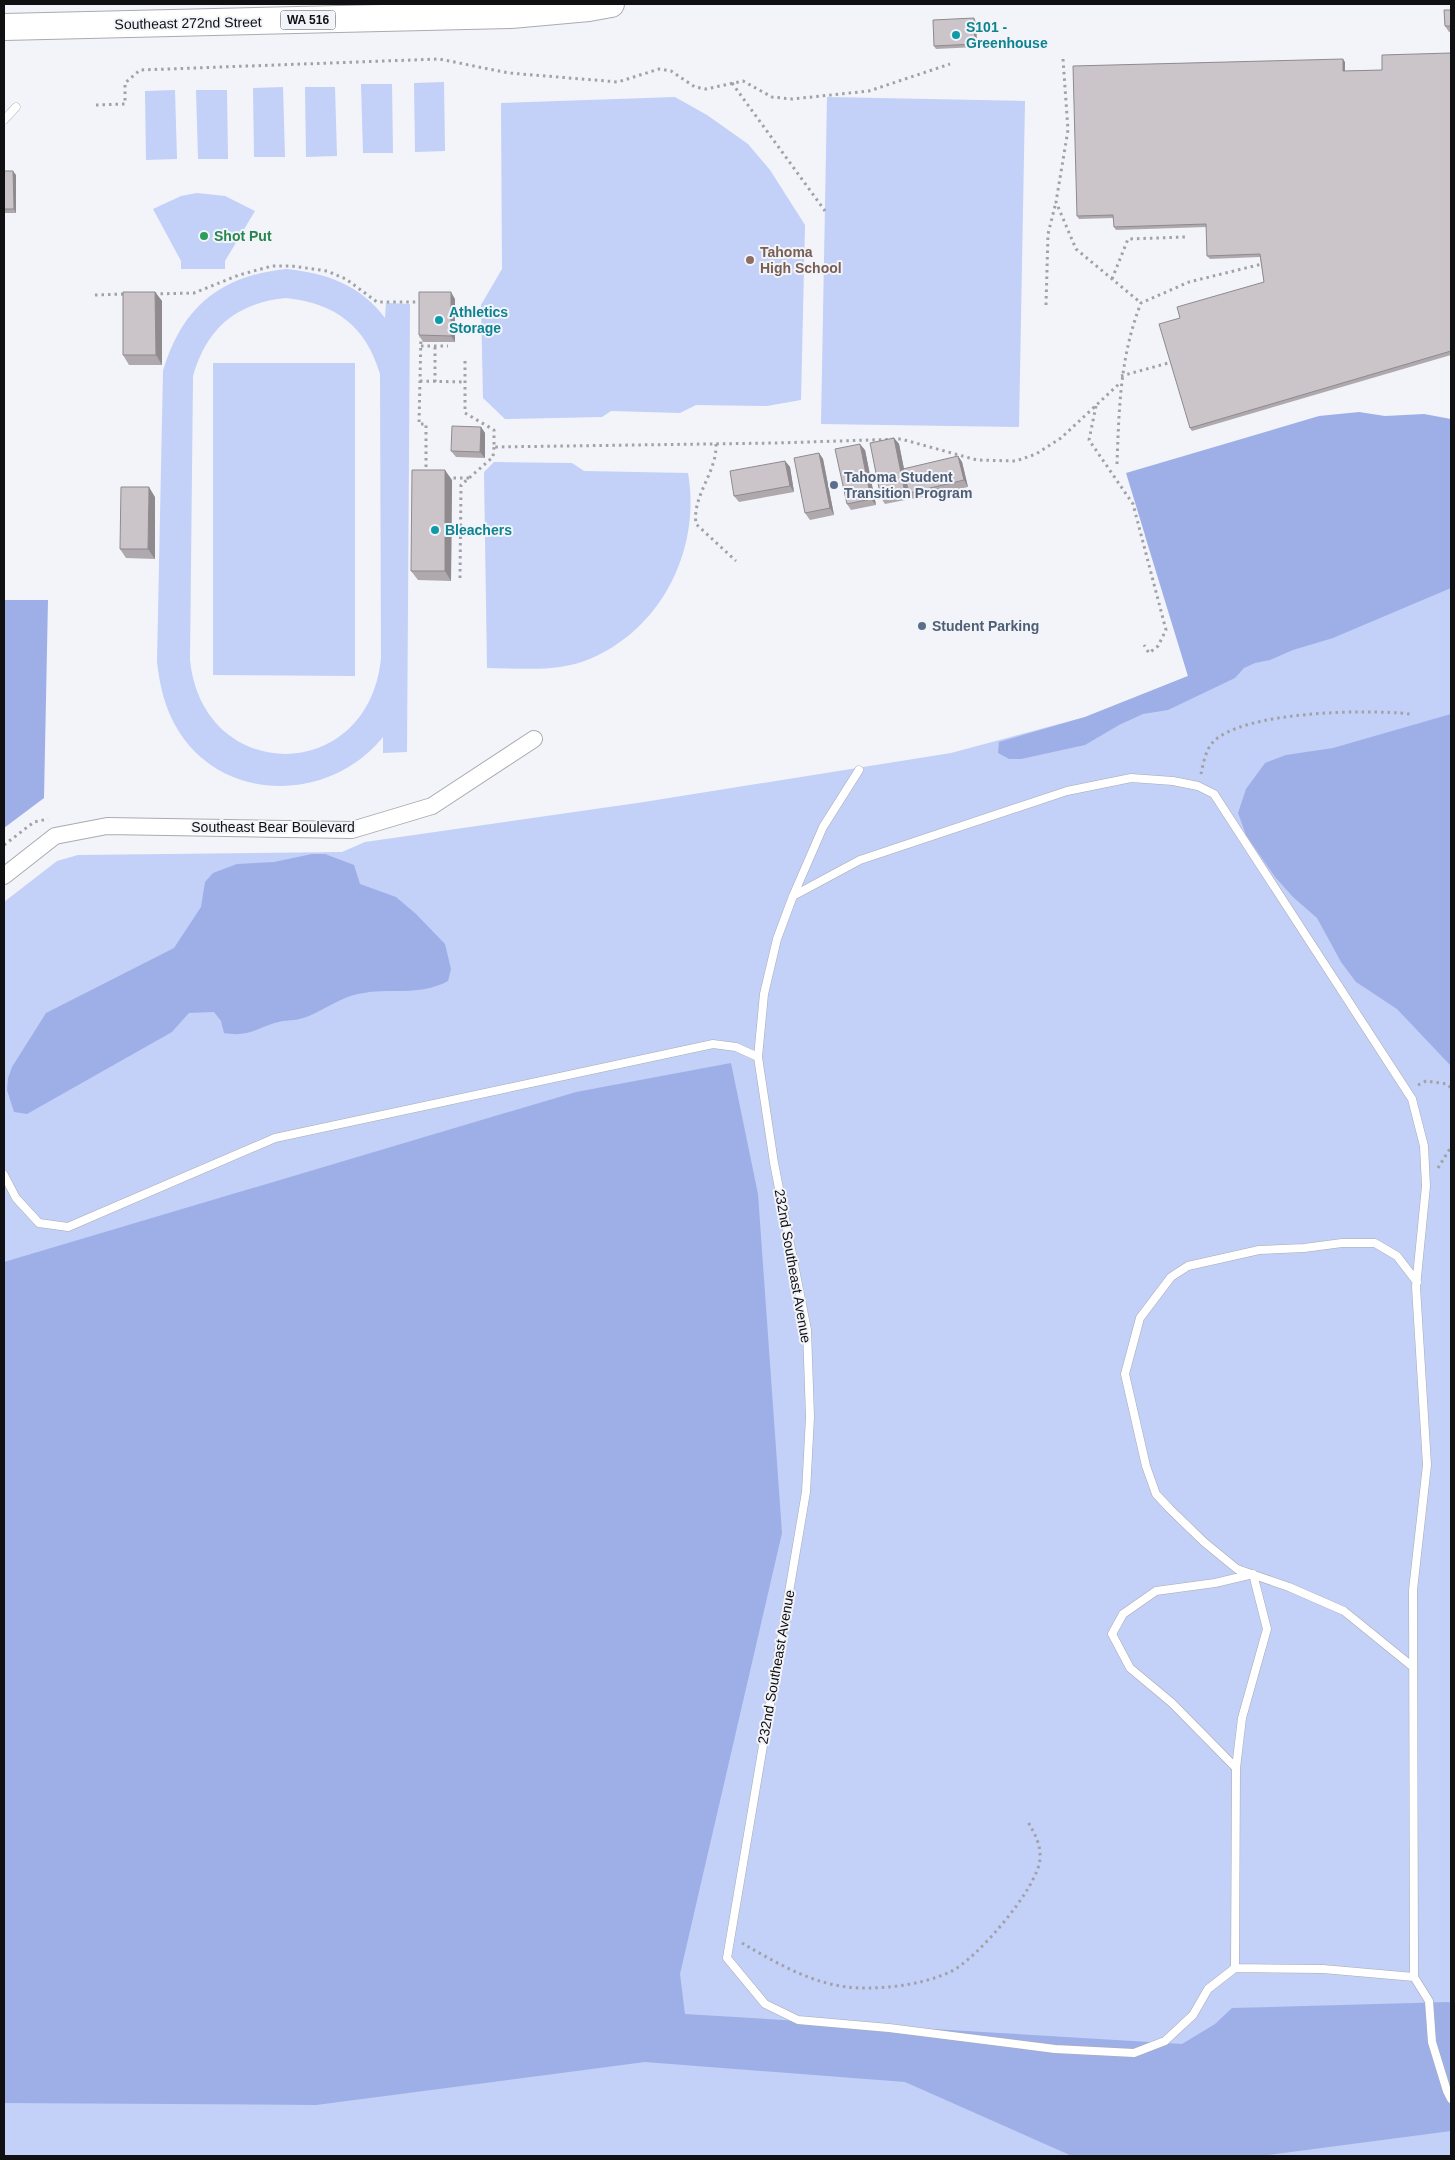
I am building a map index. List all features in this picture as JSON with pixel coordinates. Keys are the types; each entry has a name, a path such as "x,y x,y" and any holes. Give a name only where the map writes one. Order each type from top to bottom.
{"main road":[{"name":"Southeast 272nd Street","path":"4,27 510,16 611,4"}],"street":[{"name":"Southeast Bear Boulevard","path":"4,876 55,836 107,826 352,830 432,806 534,739"}],"lane":[{"path":"4,120 16,107"},
{"name":"232nd Southeast Avenue","path":"858,770 823,827 793,896 777,939 764,994 758,1056 774,1163 807,1330 810,1417 806,1492 726,1958 765,2004 798,2020 1055,2049 1134,2053 1165,2041 1193,2015 1208,1989 1235,1968"},
{"path":"793,896 860,860 1067,791 1131,778 1173,781 1198,786 1214,794 1412,1099 1424,1146 1426,1186 1417,1282 1427,1465 1413,1590 1414,1977 1429,2001 1432,2042 1451,2099"},
{"path":"4,1175 16,1198 40,1223 68,1227 276,1138 713,1044 736,1047 758,1056"},
{"path":"1413,1667 1344,1611 1289,1586 1237,1569 1204,1542 1156,1494 1146,1466 1125,1374 1140,1318 1171,1277 1188,1266 1259,1250 1304,1248 1342,1243 1375,1243 1397,1256 1417,1282"},
{"path":"1236,1768 1172,1703 1130,1668 1112,1634 1122,1614 1156,1591 1214,1583 1253,1574"},
{"path":"1253,1574 1267,1629 1242,1718 1236,1768 1235,1968 1323,1969 1414,1977"}],"path":[{"path":"96,105 125,104 125,83 140,70 439,59 510,73 618,82 659,69 671,71 695,88 706,89 743,81 772,97 792,99 869,91 950,64"},
{"path":"1046,305 1048,234 1056,202 1068,130 1063,59"},
{"path":"732,83 825,211"},
{"path":"1056,202 1076,249 1141,303"},
{"path":"1112,279 1128,239 1185,237"},
{"path":"1117,464 1120,383 1132,326 1141,303 1189,282 1262,264"},
{"path":"144,294 194,293 239,275 272,266 292,266 327,272 346,279 377,302 421,302 421,311"},
{"path":"95,294 135,294"},
{"path":"421,328 419,424 426,424 426,477"},
{"path":"420,346 448,346"},
{"path":"435,346 435,382"},
{"path":"460,578 461,485 493,457 494,446 494,430 465,413 465,361"},
{"path":"1122,376 1172,362"},
{"path":"420,381 465,382"},
{"path":"494,446 716,444 901,439 978,460 1016,461 1036,454 1060,438 1120,383"},
{"path":"1096,405 1090,440 1133,504 1166,630 1158,646 1149,653 1144,645"},
{"path":"716,444 715,463 701,490 695,516 696,524 736,561"},
{"path":"443,478 469,478"},
{"path":"1198,786 1203,762 1213,742 1236,728 1282,718 1381,711 1410,714"},
{"path":"1406,1090 1426,1081 1448,1084 1451,1088"},
{"path":"1448,1152 1451,1156"},
{"path":"730,1936 787,1969 828,1983 862,1988 905,1986 951,1972 978,1950 1010,1917 1028,1887 1040,1860 1039,1840 1027,1820"}],"shaded area":[{"path":"444,82 445,151 415,152 414,83"},
{"path":"361,84 392,84 393,153 363,153"},
{"path":"283,87 285,157 254,157 253,88"},
{"path":"305,87 335,87 337,156 306,157"},
{"path":"175,90 177,159 146,160 145,91"},
{"path":"196,90 227,90 228,159 198,159"},
{"path":"675,97 707,115 748,144 770,170 805,225 801,400 767,406 696,405 680,413 611,411 602,417 505,419 483,398 481,305 502,269 501,103"},
{"path":"827,97 1025,101 1019,427 821,424"},
{"name":"Shot Put","path":"197,193 225,196 255,211 225,261 225,269 181,269 181,261 153,209 181,196"},
{"path":"286,269 329,278 354,289 365,297 385,318 386,303 410,304 407,752 383,753 383,737 361,758 336,774 307,783 278,786 249,782 222,772 198,754 178,730 166,706 157,662 163,371 181,329 193,312 223,287 263,273","holes":["286,298 304,301 334,312 357,330 374,357 380,374 381,658 370,700 348,730 319,748 286,754 253,748 224,731 201,701 190,660 193,376 206,344 215,332 238,312 268,301"]},
{"path":"213,363 355,363 355,676 213,675"},
{"path":"1359,412 1385,416 1424,414 1451,419 1451,588 1333,638 1293,650 1270,660 1255,663 1244,668 1235,678 1168,710 1143,714 1119,725 1085,745 1021,759 1009,759 998,753 999,742 1085,717 1188,676 1126,473 1319,416"},
{"path":"1451,453 1451,2156 4,2156 4,902 57,861 78,855 342,852 365,842 644,802 951,753 1085,717 1188,676 1145,536"},
{"path":"494,462 572,463 584,471 688,473 691,501 688,529 682,556 671,582 657,606 639,627 617,644 592,658 567,666 540,669 487,668 484,472"},
{"path":"4,600 48,600 44,798 4,828"},
{"path":"1451,714 1451,1066 1397,1009 1356,982 1341,962 1317,918 1293,897 1275,877 1246,835 1238,813 1246,789 1265,763 1286,755 1333,748"},
{"path":"312,854 325,854 354,865 360,884 396,897 416,914 445,944 451,969 448,981 426,989 370,992 352,996 306,1017 275,1023 241,1034 224,1033 221,1021 214,1012 189,1013 172,1032 27,1114 14,1112 7,1090 8,1078 12,1067 46,1013 174,948 201,907 205,882 213,873 237,864 274,862"},
{"path":"731,1063 758,1194 782,1533 680,1974 685,2014 1182,2044 1215,2024 1232,2008 1448,2002 1451,2003 1451,2131 1260,2156 1072,2156 905,2082 645,2062 316,2105 4,2103 4,1262 576,1092"}],"building":[{"path":"1444,10 1451,10 1451,26 1445,26"},
{"name":"S101 - Greenhouse","path":"974,18 975,44 934,46 933,20"},
{"path":"1451,53 1451,351 1190,428 1159,324 1180,318 1177,307 1264,282 1260,254 1207,256 1206,224 1114,227 1113,215 1077,216 1073,66 1343,59 1343,71 1382,70 1382,55"},
{"path":"4,171 13,171 14,209 4,209"},
{"path":"123,292 155,292 156,355 123,355"},
{"name":"Athletics Storage","path":"419,292 451,292 451,336 419,335"},
{"path":"452,426 481,427 480,452 451,451"},
{"path":"894,438 905,493 881,498 870,443"},
{"path":"860,444 871,499 847,504 835,449"},
{"path":"819,453 830,508 805,513 794,458"},
{"path":"958,456 964,480 909,493 903,469"},
{"path":"785,461 790,486 734,496 730,471"},
{"name":"Bleachers","path":"412,470 445,470 445,571 411,571"},
{"path":"121,487 149,487 148,549 120,549"}],"place":[{"name":"S101 - Greenhouse","path":"956,35"},
{"name":"Shot Put","path":"204,236"},
{"name":"Tahoma High School","path":"750,260"},
{"name":"Athletics Storage","path":"439,320"},
{"name":"Tahoma Student Transition Program","path":"834,485"},
{"name":"Bleachers","path":"435,530"},
{"name":"Student Parking","path":"922,626"}]}
